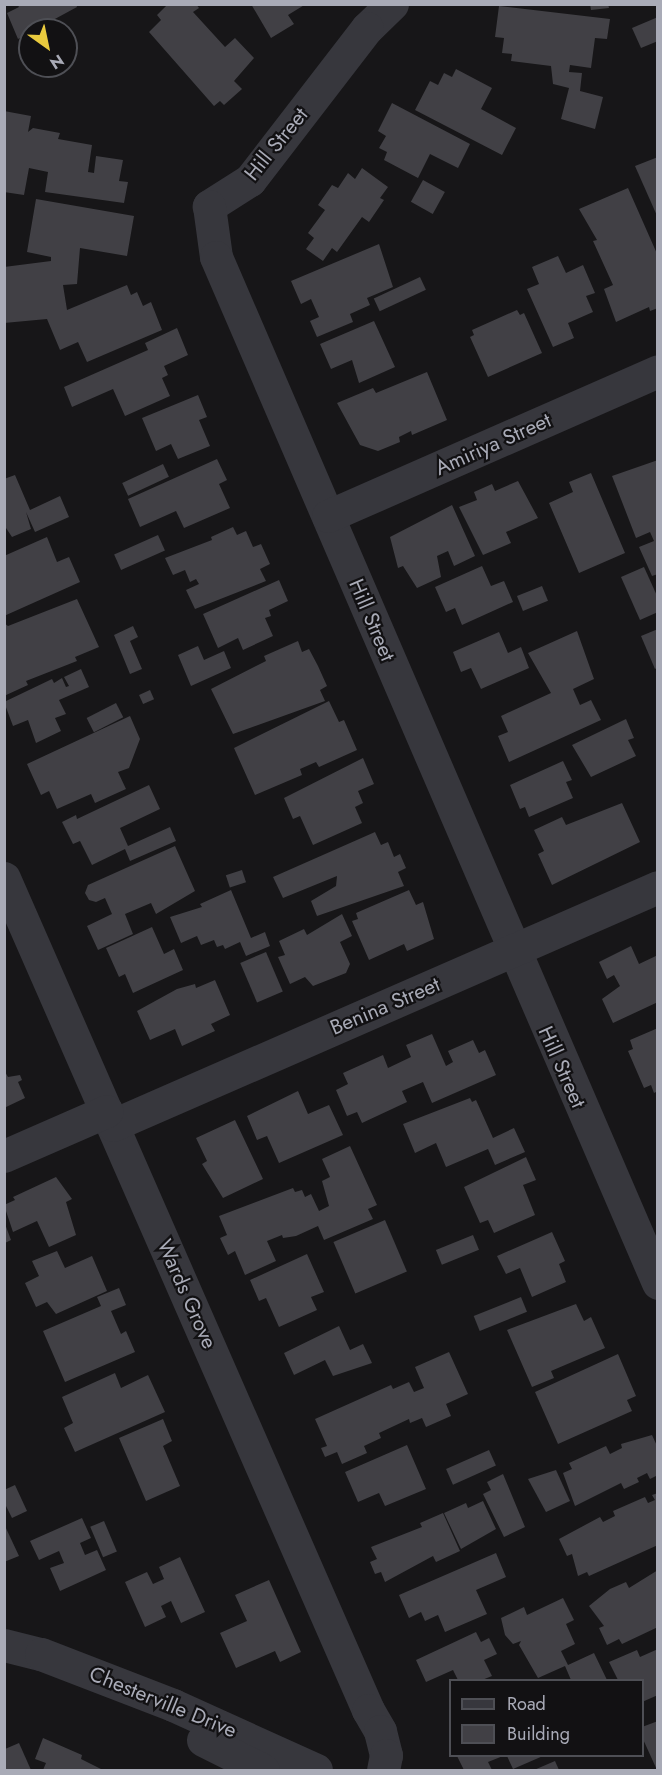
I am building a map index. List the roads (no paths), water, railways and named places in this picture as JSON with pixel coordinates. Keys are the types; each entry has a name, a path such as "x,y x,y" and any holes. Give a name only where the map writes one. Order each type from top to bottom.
{"street":[{"name":"Hill Street","path":"392,4 367,28 250,180 209,206 216,257 512,951 657,1283"},
{"name":"Amiriya Street","path":"328,516 657,371"},
{"name":"Wards Grove","path":"4,878 368,1710 380,1731 382,1767"},
{"name":"Benina Street","path":"4,1156 110,1118 512,951 657,886"},
{"name":"Chesterville Drive","path":"4,1645 41,1654 173,1705 316,1770"},
{"name":"Chesterville Drive","path":"4,1664 65,1682 171,1724 262,1770"}]}
